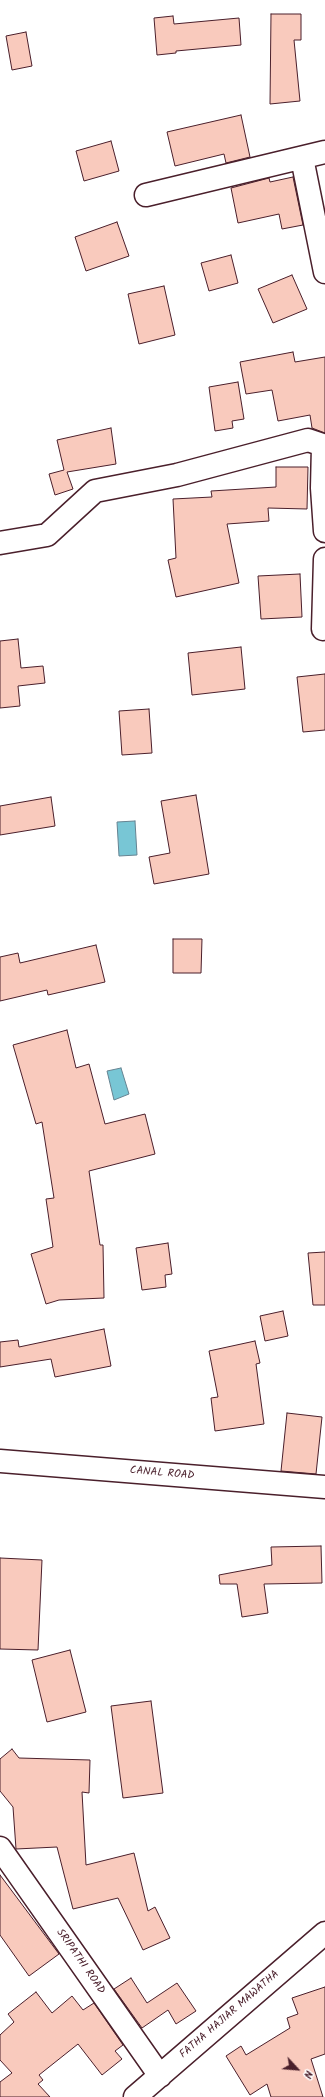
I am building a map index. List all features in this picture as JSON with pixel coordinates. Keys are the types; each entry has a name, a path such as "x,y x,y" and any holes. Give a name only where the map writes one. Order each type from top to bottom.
{"street":[{"path":"146,196 325,152"},
{"path":"302,158 325,272"},
{"path":"0,543 47,535 95,491 177,475 308,440 324,446 322,488 325,531"},
{"path":"323,629 325,559"},
{"name":"CANAL ROAD","path":"0,1461 325,1487"},
{"name":"SRIPATHI ROAD","path":"0,1848 160,2076"},
{"name":"FATHA HAJIAR MAWATHA","path":"135,2097 325,1933"}],"water":[{"path":"135,821 137,855 119,856 117,822"},
{"path":"121,1068 129,1094 114,1100 107,1071"}],"building":[{"path":"271,14 301,14 301,40 294,40 300,101 270,104"},
{"path":"173,16 174,24 239,18 241,45 176,51 176,53 157,55 154,18"},
{"path":"26,32 32,66 12,70 6,36"},
{"path":"241,115 250,157 226,163 224,154 175,166 167,132"},
{"path":"111,141 119,171 84,181 76,151"},
{"path":"293,177 303,225 282,229 279,214 238,223 231,188 269,178 270,182"},
{"path":"117,222 129,256 86,271 75,237"},
{"path":"231,255 238,283 209,291 201,263"},
{"path":"292,275 307,309 273,323 258,289"},
{"path":"164,286 175,335 139,344 128,294"},
{"path":"293,352 295,362 325,357 325,433 312,428 310,415 278,421 272,390 246,394 240,362"},
{"path":"238,382 244,419 232,421 233,428 215,431 209,387"},
{"path":"111,428 116,464 67,472 73,489 55,495 49,474 64,470 57,440"},
{"path":"276,467 308,467 307,509 268,508 269,521 227,524 239,583 176,597 168,560 176,558 173,499 212,497 211,491 276,487"},
{"path":"300,574 302,617 261,619 258,576"},
{"path":"18,639 21,668 43,666 45,683 18,686 20,706 0,708 0,641"},
{"path":"241,647 245,689 192,695 188,653"},
{"path":"325,674 325,730 303,732 297,677"},
{"path":"149,709 152,753 122,755 119,711"},
{"path":"196,795 209,874 154,884 149,857 170,853 161,801"},
{"path":"51,797 55,826 0,835 0,806"},
{"path":"173,939 202,939 201,973 173,973"},
{"path":"96,945 105,982 48,995 47,990 0,1001 0,957 18,953 20,963"},
{"path":"67,1030 76,1068 89,1064 105,1124 145,1114 155,1154 89,1171 100,1245 103,1245 104,1298 59,1300 46,1304 31,1254 53,1247 46,1199 54,1198 42,1122 36,1124 13,1045"},
{"path":"168,1243 172,1274 165,1275 166,1287 142,1290 136,1248"},
{"path":"325,1252 325,1305 313,1305 308,1253"},
{"path":"283,1311 288,1336 265,1341 260,1316"},
{"path":"104,1329 111,1366 55,1377 51,1359 0,1367 0,1342 18,1340 19,1347"},
{"path":"255,1341 260,1363 256,1364 264,1424 215,1431 211,1398 218,1397 209,1351"},
{"path":"287,1413 322,1417 316,1474 281,1471"},
{"path":"321,1546 322,1583 264,1584 268,1613 242,1617 237,1584 220,1584 219,1575 272,1565 271,1547"},
{"path":"0,1558 42,1560 38,1650 0,1649"},
{"path":"70,1650 86,1712 47,1722 32,1660"},
{"path":"151,1701 163,1793 123,1798 111,1706"},
{"path":"12,1749 19,1758 90,1760 89,1793 82,1792 86,1865 134,1853 148,1911 155,1907 170,1938 143,1950 118,1898 73,1909 57,1847 16,1849 13,1807 0,1791 0,1759"},
{"path":"0,1875 59,1954 29,1976 0,1935"},
{"path":"131,1978 147,2003 177,1983 196,2011 176,2024 168,2010 142,2028 114,1989"},
{"path":"325,1987 325,2054 311,2059 323,2097 271,2097 267,2084 250,2095 226,2056 241,2046 246,2055 290,2028 287,2018 298,2014 292,1998"},
{"path":"36,1992 52,2013 72,1996 83,2010 94,2003 123,2045 115,2051 122,2059 102,2075 78,2044 39,2075 43,2080 38,2084 50,2097 0,2097 0,2082 12,2073 0,2060 0,2035 14,2022 8,2014"}]}
